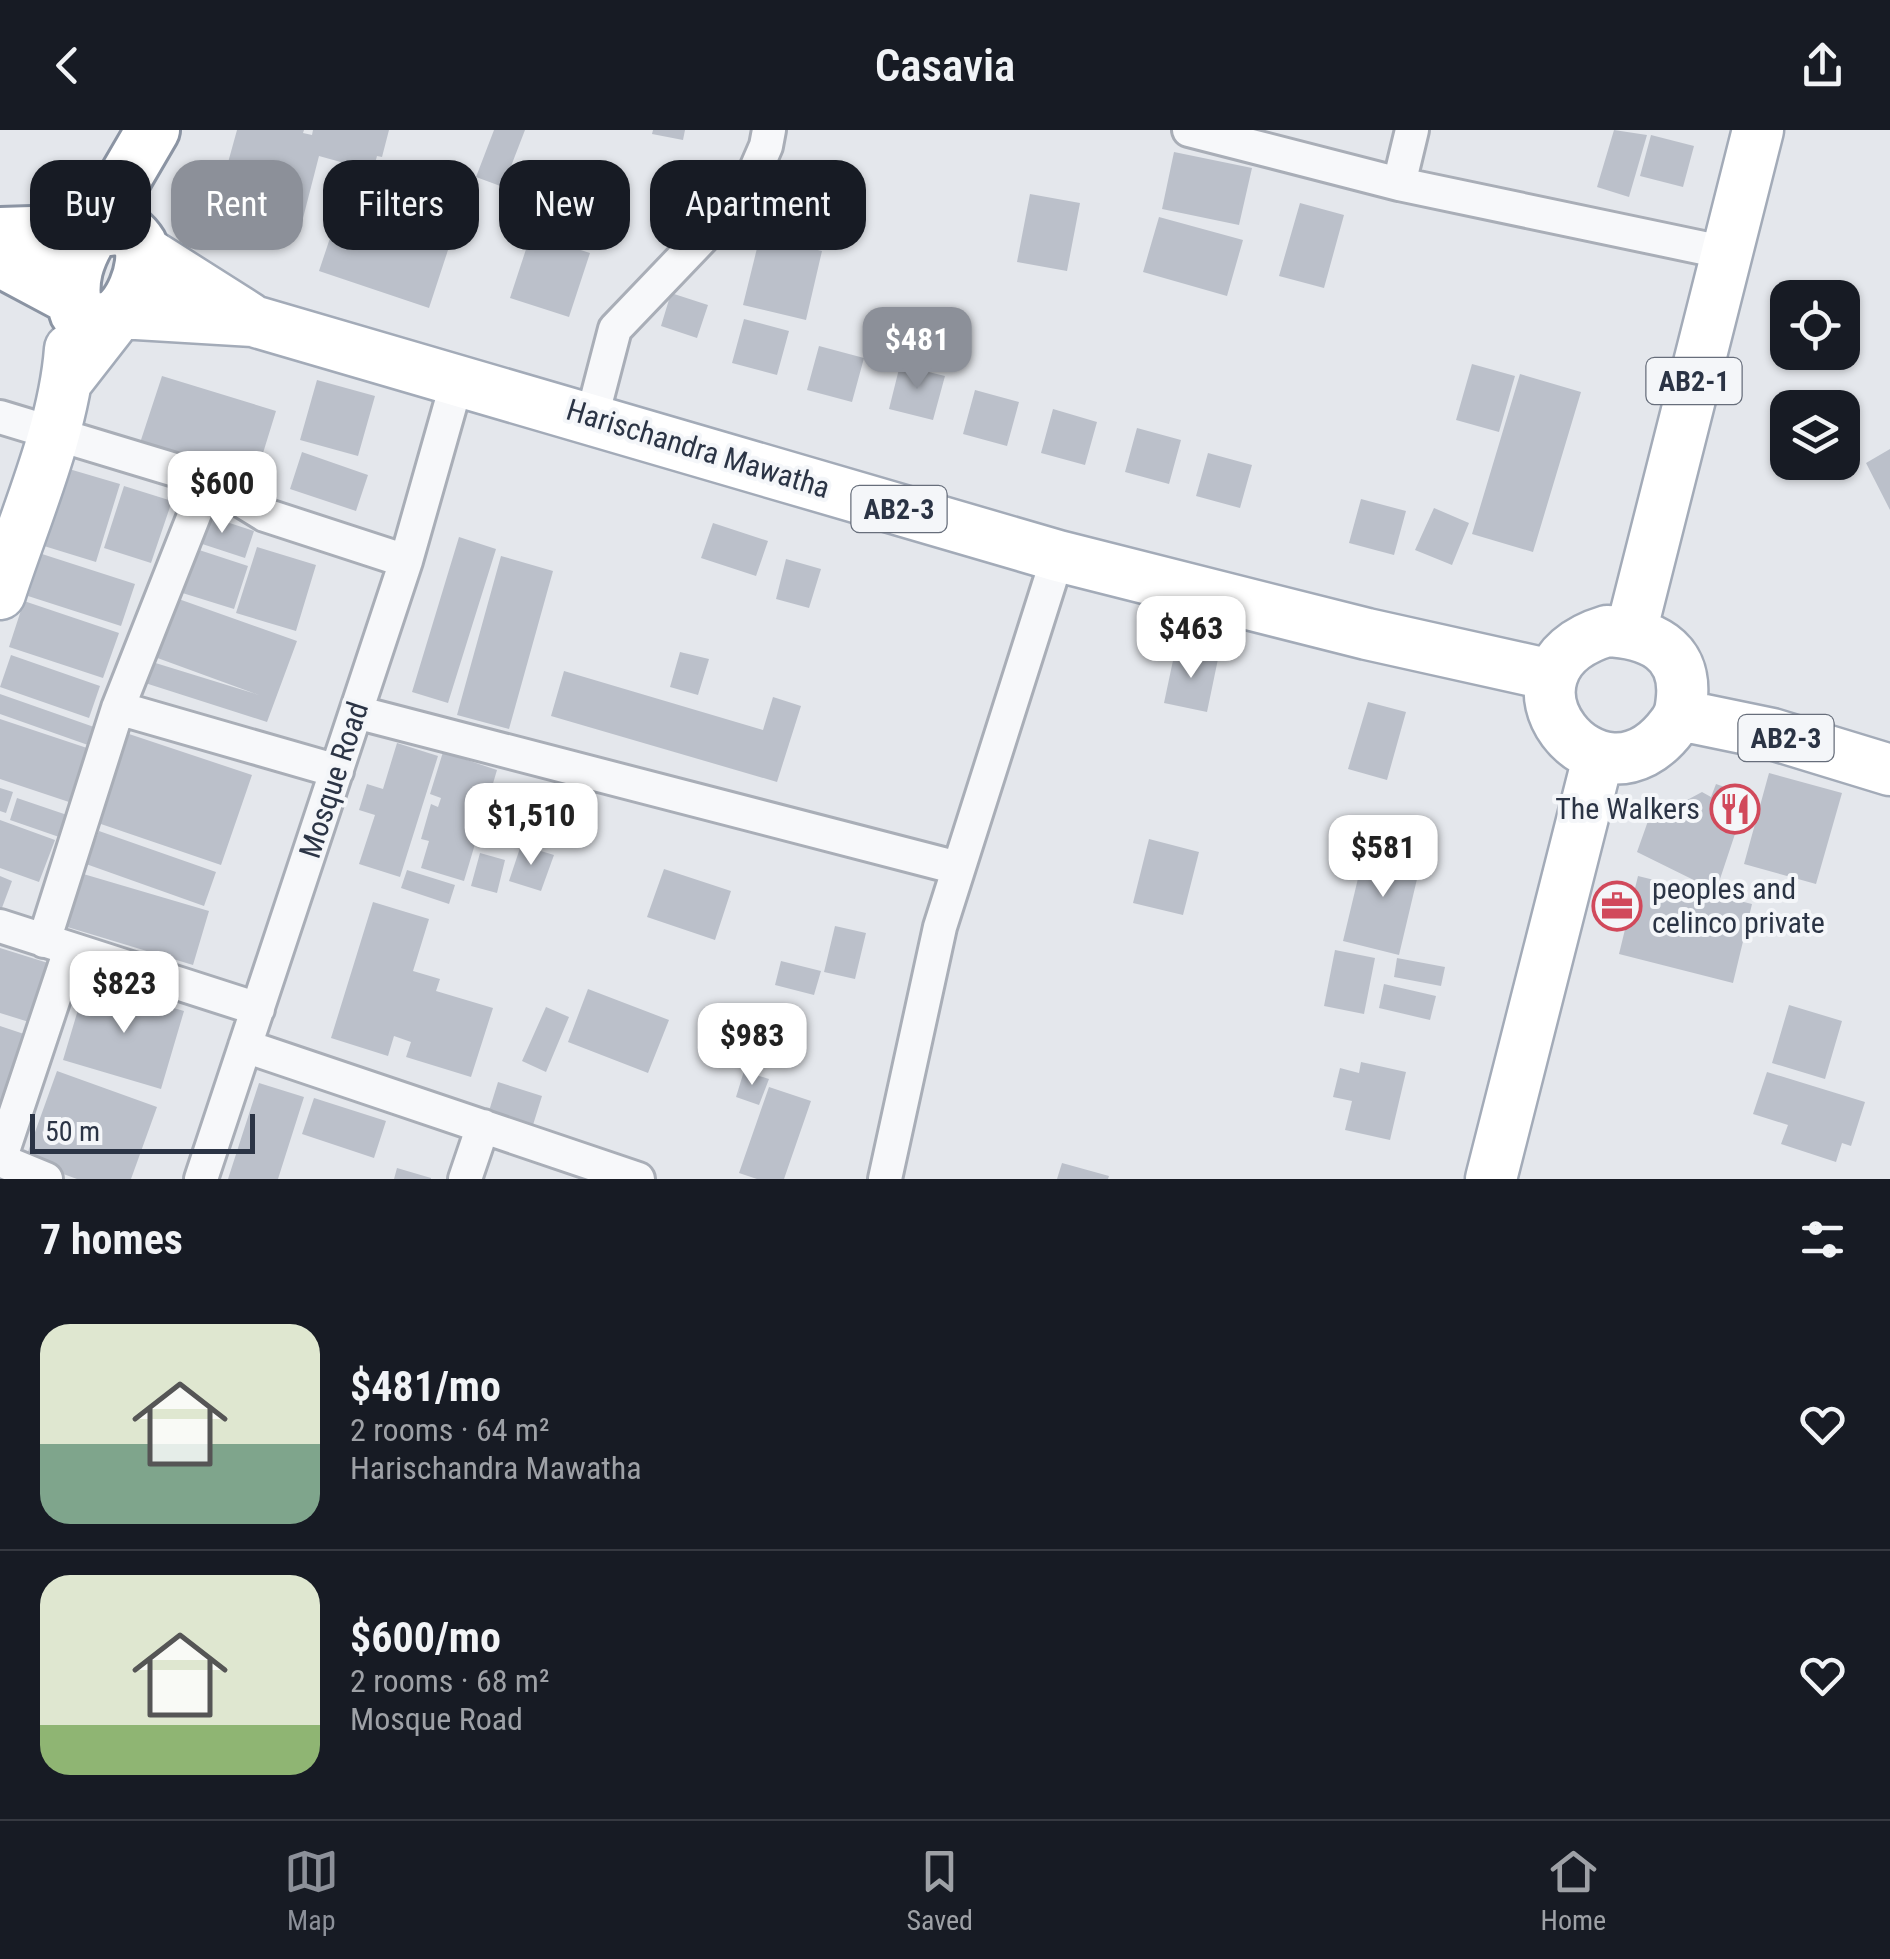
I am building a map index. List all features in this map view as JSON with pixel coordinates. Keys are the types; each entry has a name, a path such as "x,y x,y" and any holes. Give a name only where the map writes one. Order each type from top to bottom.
{"highway":[{"path":"136,160 154,130"},
{"path":"151,160 154,130"},
{"path":"0,234 30,233"},
{"path":"83,250 76,262 96,306 135,283 142,250"},
{"name":"Harischandra Mawatha","path":"0,260 96,306"}],"main road":[{"name":"AB2-1","path":"1630,632 1758,130"},
{"name":"Harischandra Mawatha","path":"142,250 253,320"},
{"name":"Harischandra Mawatha","path":"96,306 253,320 1058,556 1366,634 1551,675"},
{"path":"0,594 67,382 96,306"},
{"path":"1607,630 1630,632 1658,644 1679,665 1680,716 1666,735 1646,750 1623,758 1598,758 1577,745 1558,724 1550,700 1551,675 1582,638 1607,630"},
{"name":"AB2-3","path":"1680,716 1772,734 1890,770"},
{"path":"1491,1179 1598,758"}],"street":[{"path":"592,418 615,329 746,192 769,130"},
{"path":"1399,184 1412,130"},
{"path":"1206,132 1399,184 1727,253"},
{"name":"Mosque Road","path":"201,1179 406,562 458,378"},
{"path":"0,417 208,480 265,514 406,562"},
{"path":"46,1179 0,1160 118,708 208,480"},
{"path":"884,1179 940,927 1058,556"},
{"path":"118,708 337,772"},
{"path":"356,712 958,868"},
{"path":"0,926 258,1009"},
{"path":"245,1046 638,1179"},
{"path":"466,1179 483,1126"}],"building":[{"path":"237,130 304,130 303,133 312,135 313,130 389,130 382,157 377,156 376,160 319,156 303,218 303,160 229,160"},
{"path":"494,130 525,130 513,160 499,160 499,186 479,178"},
{"path":"653,130 685,130 683,140 652,134"},
{"path":"1614,130 1647,135 1629,197 1597,187"},
{"path":"1651,135 1694,146 1683,187 1640,176"},
{"path":"1174,152 1252,168 1239,225 1162,209"},
{"path":"1030,194 1080,203 1067,271 1017,262"},
{"path":"1300,203 1344,215 1324,288 1279,276"},
{"path":"1159,217 1243,240 1227,296 1143,272"},
{"path":"326,250 448,250 429,308 319,271"},
{"path":"526,250 590,253 569,317 510,298"},
{"path":"757,250 822,251 806,320 743,305"},
{"path":"671,293 708,305 697,338 661,326"},
{"path":"744,319 789,331 777,375 732,363"},
{"path":"819,346 864,358 852,402 807,390"},
{"path":"1472,364 1515,376 1499,432 1456,420"},
{"path":"900,365 945,376 933,420 889,409"},
{"path":"1520,374 1581,392 1533,552 1472,534"},
{"path":"162,376 276,411 255,479 140,443"},
{"path":"317,380 375,396 358,456 300,440"},
{"path":"975,390 1019,402 1007,446 963,434"},
{"path":"1053,409 1097,422 1085,465 1041,453"},
{"path":"1137,428 1181,440 1169,484 1125,472"},
{"path":"1890,449 1890,510 1866,463"},
{"path":"302,452 368,475 356,511 290,489"},
{"path":"1208,453 1252,465 1240,508 1196,496"},
{"path":"69,469 120,484 96,562 44,546"},
{"path":"124,486 172,501 151,563 104,548"},
{"path":"1361,499 1406,511 1394,555 1349,543"},
{"path":"1434,508 1469,523 1452,565 1415,550"},
{"path":"199,513 254,531 245,558 190,540"},
{"path":"713,523 768,541 756,576 701,558"},
{"path":"459,537 496,549 448,703 412,692"},
{"path":"190,547 248,566 234,609 176,591"},
{"path":"257,547 316,565 296,631 236,613"},
{"path":"42,554 135,584 121,626 28,596"},
{"path":"501,556 553,571 509,729 457,715"},
{"path":"786,559 821,569 809,608 776,599"},
{"path":"173,597 297,641 267,722 142,682 149,661 259,695 152,656"},
{"path":"24,601 119,633 103,678 9,647"},
{"path":"1175,651 1218,659 1207,712 1164,703"},
{"path":"680,652 709,659 698,695 670,687"},
{"path":"11,655 100,686 89,718 0,687"},
{"path":"564,671 763,730 773,697 801,706 777,782 551,716"},
{"path":"0,694 94,727 88,745 0,714"},
{"path":"1368,702 1406,712 1387,780 1348,769"},
{"path":"0,719 93,750 75,804 0,779"},
{"path":"129,734 252,775 221,865 98,823"},
{"path":"397,743 438,756 400,877 359,864 375,815 359,810 367,784 383,789"},
{"path":"443,752 497,770 464,881 421,868 429,841 421,839 431,804 438,807 441,798 430,794"},
{"path":"1769,773 1842,793 1816,884 1744,864"},
{"path":"1716,784 1748,795 1716,891 1637,852 1648,821 1702,792 1711,797"},
{"path":"0,788 13,792 6,813 0,811"},
{"path":"17,798 70,816 62,838 10,820"},
{"path":"0,820 55,840 39,882 0,868"},
{"path":"99,831 216,872 204,906 86,864"},
{"path":"1149,839 1199,852 1183,915 1133,903"},
{"path":"521,845 554,855 541,891 509,881"},
{"path":"1366,845 1422,858 1399,955 1343,941"},
{"path":"480,853 505,860 497,893 471,886"},
{"path":"664,869 731,891 715,940 647,917"},
{"path":"407,870 455,885 449,904 401,888"},
{"path":"80,873 209,911 193,965 64,926"},
{"path":"0,876 12,881 0,913"},
{"path":"1638,876 1752,904 1733,983 1619,954"},
{"path":"373,902 429,919 413,971 440,979 436,991 493,1008 471,1077 406,1057 411,1042 394,1036 388,1056 331,1038"},
{"path":"835,926 866,933 855,979 824,972"},
{"path":"0,948 48,963 29,1022 0,1013"},
{"path":"1335,950 1375,958 1364,1014 1324,1006"},
{"path":"1397,958 1445,967 1441,986 1394,977"},
{"path":"781,961 821,971 814,995 775,985"},
{"path":"86,983 184,1011 161,1089 63,1060"},
{"path":"1384,984 1436,996 1430,1020 1379,1008"},
{"path":"588,989 669,1020 648,1073 568,1042"},
{"path":"1789,1005 1842,1021 1825,1079 1772,1063"},
{"path":"546,1007 569,1017 546,1072 522,1061"},
{"path":"0,1026 30,1036 0,1122"},
{"path":"1361,1062 1406,1072 1390,1140 1345,1130 1352,1101 1333,1097 1340,1068 1359,1073"},
{"path":"57,1071 157,1107 131,1179 77,1179 25,1160"},
{"path":"744,1071 769,1079 759,1105 736,1097"},
{"path":"1767,1072 1865,1102 1851,1146 1842,1143 1836,1162 1781,1144 1788,1125 1753,1114"},
{"path":"498,1082 542,1096 533,1125 489,1111"},
{"path":"259,1083 304,1097 278,1179 228,1179"},
{"path":"769,1087 811,1101 784,1179 757,1179 739,1173"},
{"path":"314,1098 386,1121 374,1158 302,1134"},
{"path":"1062,1163 1109,1176 1057,1179"},
{"path":"397,1168 431,1178 431,1179 394,1179"}],"place":[{"name":"The Walkers","path":"1735,809"},
{"name":"peoples and celinco private","path":"1617,906"}]}
